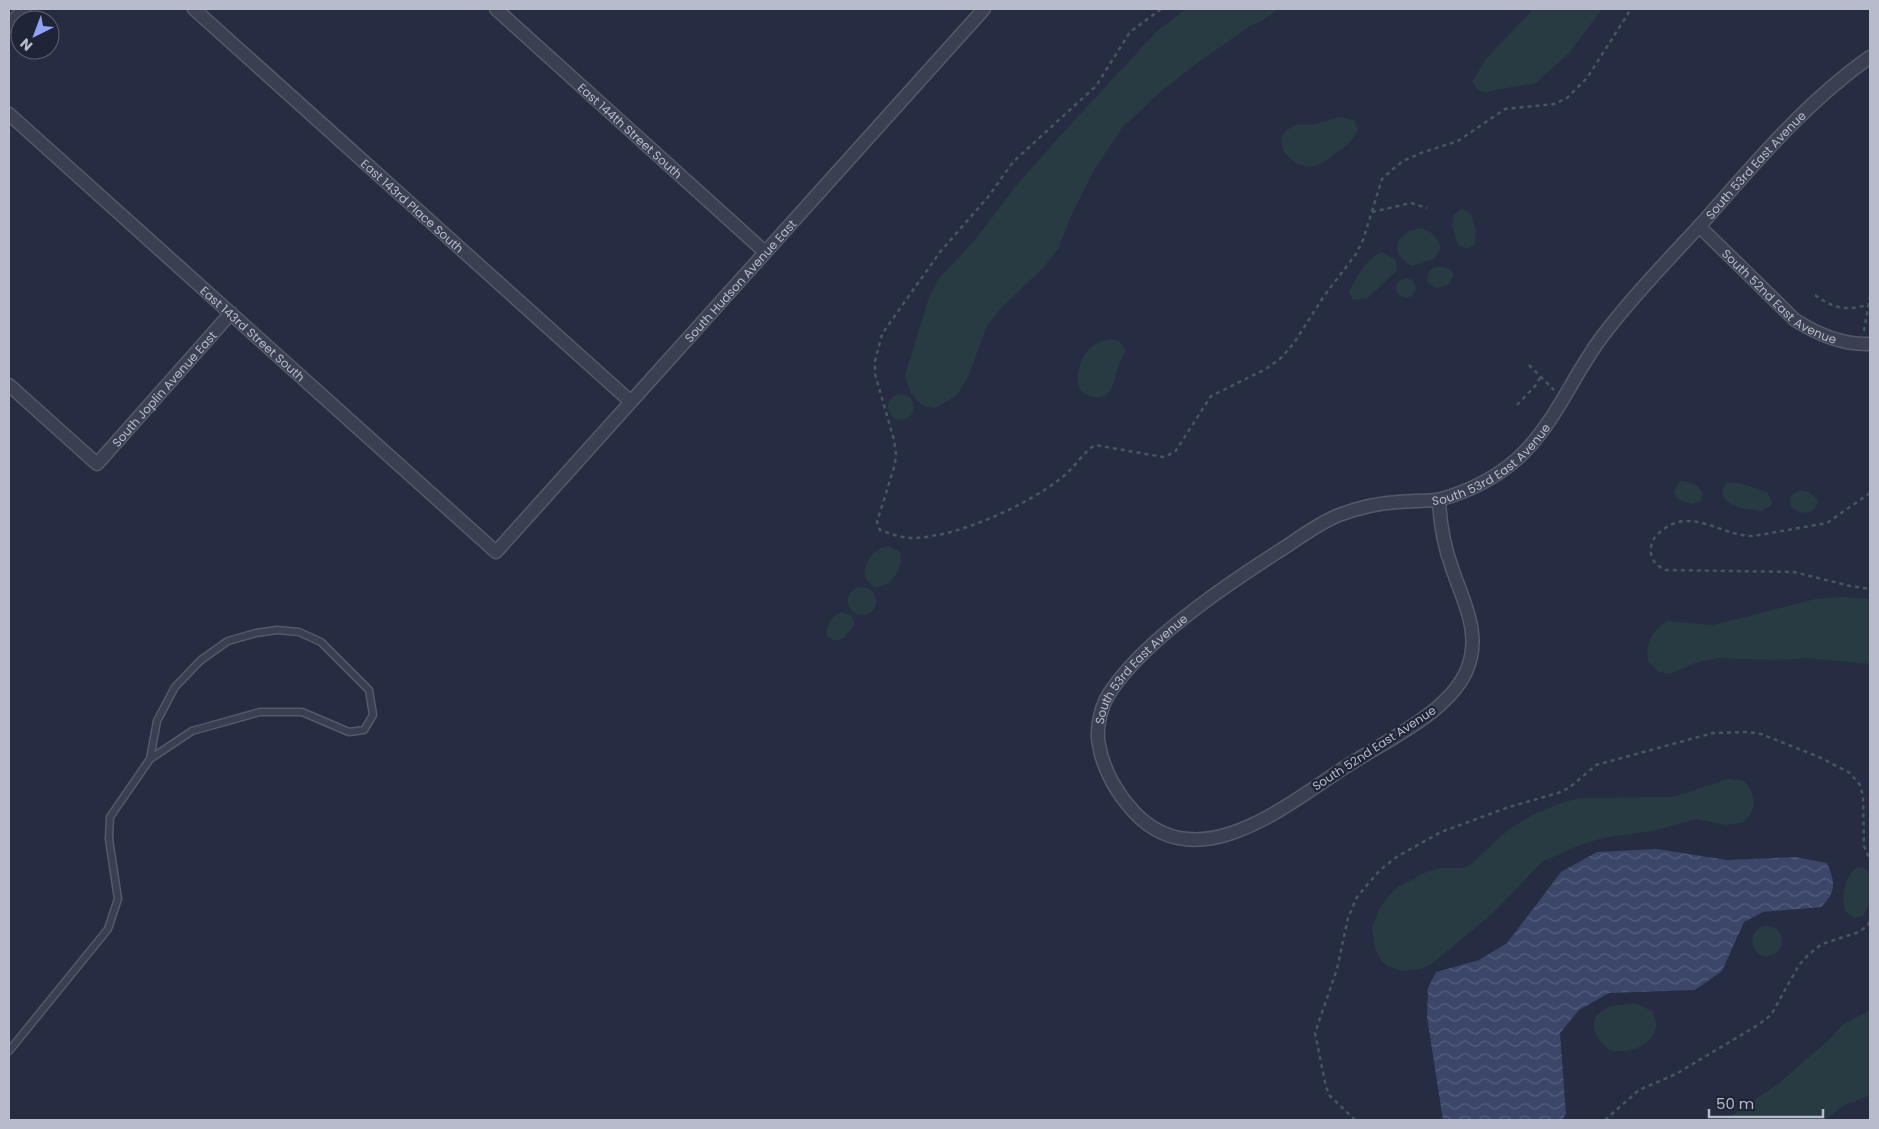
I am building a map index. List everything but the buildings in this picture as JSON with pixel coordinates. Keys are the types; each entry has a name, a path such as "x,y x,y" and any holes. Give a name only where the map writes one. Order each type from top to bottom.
{"street":[{"path":"9,26 24,9"},
{"name":"East 143rd Place South","path":"194,9 630,401"},
{"name":"East 144th Street South","path":"496,9 765,252"},
{"name":"South Hudson Avenue East","path":"496,552 984,9"},
{"name":"South 53rd East Avenue","path":"1118,791 1108,773 1098,741 1104,702 1124,674 1162,636 1274,554 1336,516 1369,506 1398,502 1439,500 1460,493 1511,464 1538,437 1593,349 1612,324 1795,120 1829,88 1870,57"},
{"name":"East 143rd Street South","path":"9,114 496,552"},
{"name":"South 52nd East Avenue","path":"1699,226 1795,320 1806,328 1834,338 1866,344"},
{"name":"South Joplin Avenue East","path":"9,385 97,464 231,313"},
{"name":"South 52nd East Avenue","path":"1118,791 1140,818 1169,836 1186,841 1220,838 1270,815 1440,706 1462,682 1473,643 1468,608 1444,542 1439,500"}],"lane":[{"path":"9,1051 108,929 118,899 109,839 110,817 150,759 192,731 260,712 302,712 350,732 364,730 373,715 369,690 321,642 299,632 277,630 228,641 201,660 175,687 157,721 150,759"}],"path":[{"path":"1161,9 1130,32 1096,86 1013,162 993,190 940,252 889,323 877,350 875,374 894,440 896,454 895,464 877,522 880,530 914,538 955,530 987,520 1047,489 1060,479 1087,450 1095,445 1163,457 1175,452 1211,396 1249,379 1281,358 1356,254 1363,240 1382,179 1402,161 1458,141 1478,129 1498,113 1517,107 1554,104 1567,98 1587,78 1631,9"},
{"path":"1372,212 1411,203 1427,208"},
{"path":"1814,295 1840,308 1855,308 1868,304"},
{"path":"1866,344 1870,296"},
{"path":"1529,365 1540,377 1564,396"},
{"path":"1517,405 1537,384 1540,377"},
{"path":"1870,493 1827,523 1754,536 1743,536 1702,522 1672,524 1654,539 1651,553 1653,560 1658,566 1675,572 1794,572 1870,589"},
{"path":"1355,1120 1330,1096 1317,1051 1315,1033 1337,969 1348,918 1357,897 1380,870 1418,844 1464,823 1564,790 1596,766 1713,733 1748,732 1761,734 1797,748 1838,765 1850,773 1860,785 1863,796 1864,846 1870,860"},
{"path":"1605,1120 1639,1090 1676,1074 1758,1025 1771,1015 1799,965 1809,954 1822,944 1859,932 1868,925 1870,920"}],"shaded area":[{"path":"1186,9 1279,9 1250,26 1196,64 1159,93 1122,128 1094,170 1071,216 1058,249 1044,267 1001,308 987,326 968,377 957,395 936,408 927,407 917,401 910,392 905,375 929,297 938,280 978,236 1016,186 1059,137 1156,32"},
{"path":"1533,9 1602,9 1570,52 1536,83 1485,92 1478,90 1472,82 1486,59"},
{"path":"1340,117 1354,120 1358,129 1354,137 1342,149 1326,161 1315,166 1307,166 1298,164 1286,153 1282,146 1282,139 1285,133 1292,127"},
{"path":"1462,209 1471,214 1476,230 1475,244 1467,249 1458,245 1452,226 1454,215"},
{"path":"1420,228 1434,235 1441,248 1435,258 1413,266 1400,256 1397,244 1405,234"},
{"path":"1382,252 1396,260 1397,270 1368,298 1353,300 1349,292 1359,275 1371,258"},
{"path":"1440,266 1451,270 1454,274 1448,285 1436,288 1427,282 1427,279 1430,271"},
{"path":"1406,278 1413,281 1416,288 1413,295 1406,298 1399,295 1396,288 1399,281"},
{"path":"1111,339 1120,342 1126,350 1112,388 1105,396 1089,396 1081,391 1078,384 1079,368 1082,360 1090,348"},
{"path":"901,394 910,398 914,407 910,416 901,420 892,416 888,407 892,398"},
{"path":"1680,481 1690,483 1699,488 1703,493 1701,501 1692,504 1677,499 1674,491"},
{"path":"1736,482 1767,492 1772,501 1771,506 1762,511 1743,508 1726,501 1722,490 1727,483"},
{"path":"1800,490 1809,492 1818,500 1815,509 1803,513 1791,507 1790,496"},
{"path":"888,546 900,552 901,558 898,570 886,585 874,587 865,578 867,562 874,553"},
{"path":"862,587 872,591 876,601 872,611 862,615 852,611 848,601 852,591"},
{"path":"1842,597 1870,599 1870,664 1806,658 1777,660 1718,658 1695,663 1670,674 1659,672 1648,661 1647,655 1651,638 1657,629 1667,621 1713,625 1815,599"},
{"path":"842,612 852,616 855,624 844,638 835,641 827,636 827,628 832,618"},
{"path":"1728,779 1743,781 1748,785 1753,796 1753,808 1747,819 1741,823 1725,825 1697,819 1653,831 1603,838 1580,845 1542,862 1493,913 1434,962 1422,969 1400,971 1388,966 1381,960 1375,949 1372,928 1380,907 1398,887 1426,872 1441,868 1462,868 1470,865 1508,830 1534,814 1579,798 1673,797"},
{"path":"1858,867 1864,868 1870,874 1870,903 1863,916 1854,918 1846,912 1844,894 1847,880"},
{"path":"1767,926 1778,930 1782,941 1778,952 1767,956 1756,952 1752,941 1756,930"},
{"path":"1637,1004 1652,1011 1656,1021 1652,1037 1637,1048 1618,1051 1609,1050 1596,1035 1594,1029 1595,1018 1609,1007"},
{"path":"1870,1010 1870,1095 1843,1106 1825,1120 1726,1120 1779,1083 1831,1038 1842,1025"}],"water":[{"path":"1657,849 1727,860 1795,857 1827,863 1833,881 1832,891 1821,907 1763,912 1744,922 1722,971 1695,990 1609,993 1579,1010 1560,1033 1566,1114 1562,1120 1443,1120 1427,1017 1428,988 1436,972 1479,960 1507,943 1561,872 1597,852"}]}
